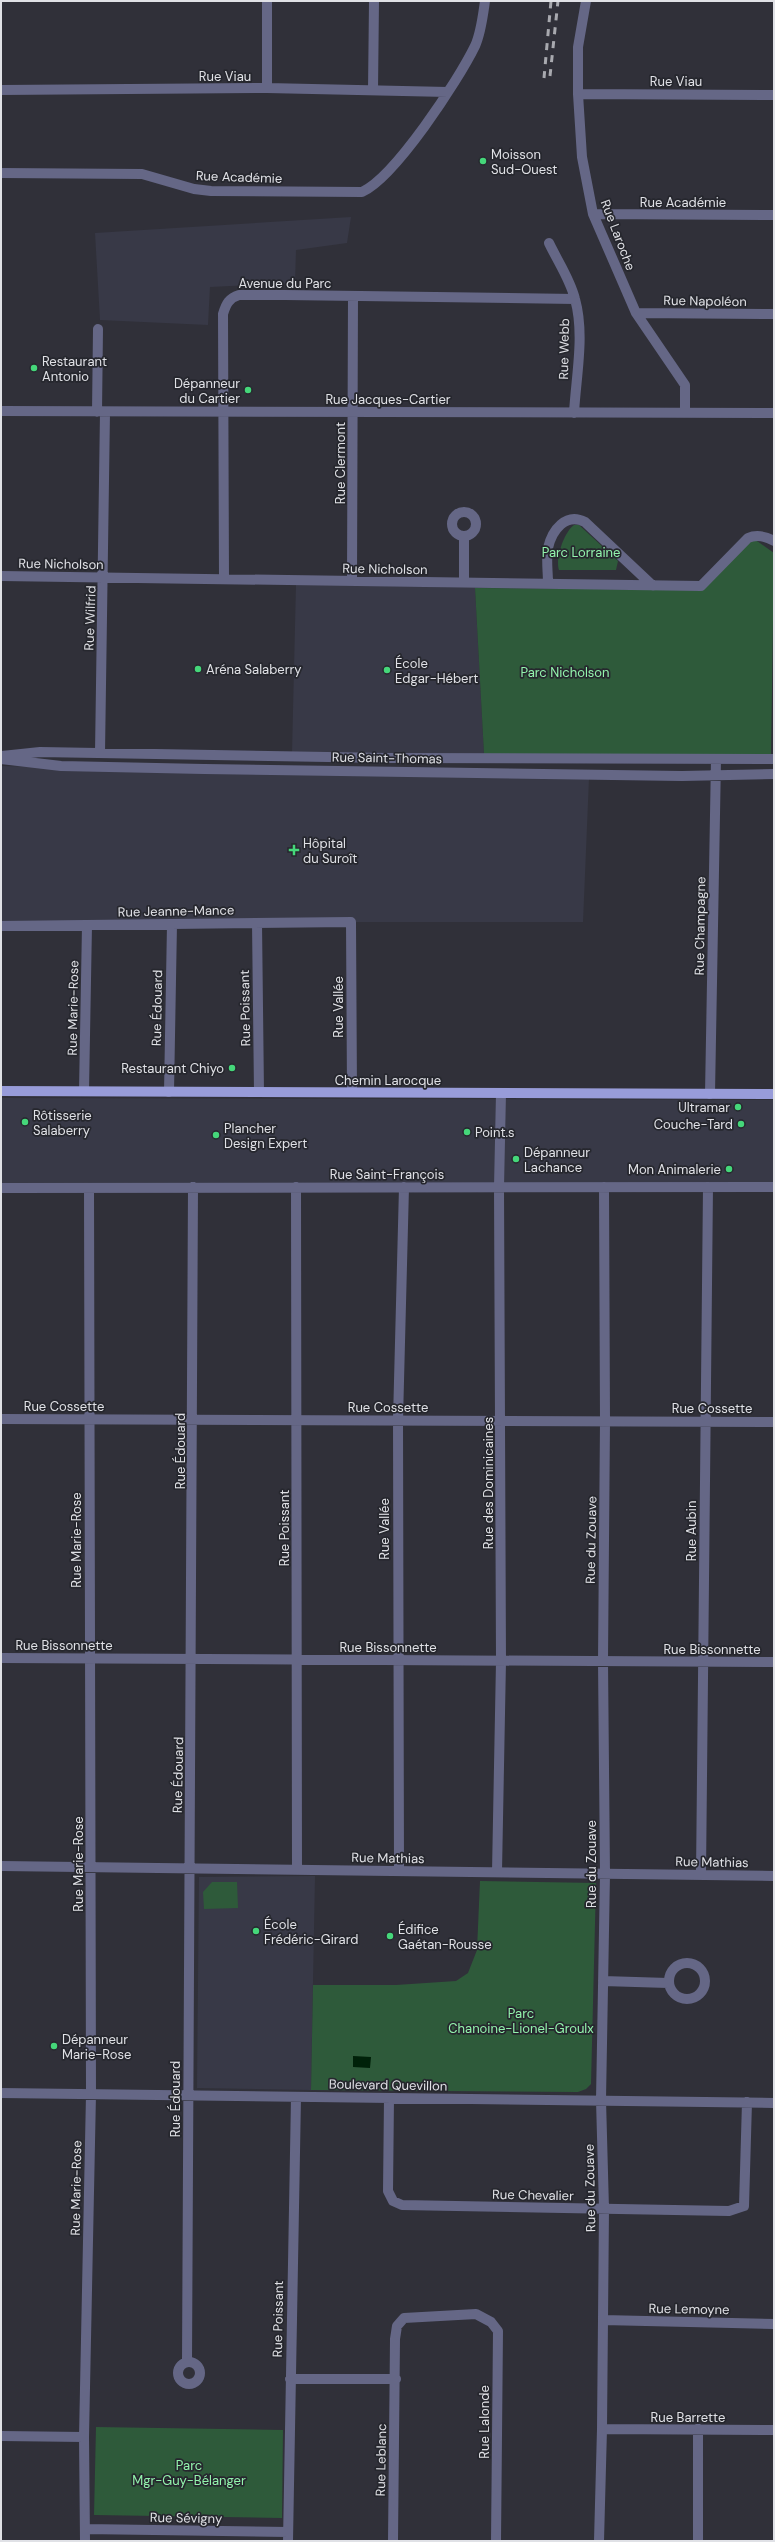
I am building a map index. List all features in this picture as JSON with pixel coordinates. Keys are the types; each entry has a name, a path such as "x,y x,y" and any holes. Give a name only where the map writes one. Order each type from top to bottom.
{"main road":[{"name":"Chemin Larocque","path":"1,1091 774,1094"}],"street":[{"path":"267,88 268,1"},
{"path":"373,90 374,1"},
{"name":"Rue Académie","path":"1,173 142,174 194,189 211,191 362,192 379,182 407,150 448,92 475,44 484,1"},
{"name":"Rue Laroche","path":"586,1 578,47 578,94 582,157 592,214 636,313 685,386 685,413"},
{"name":"Rue Viau","path":"1,90 267,88 448,92"},
{"name":"Rue Viau","path":"578,94 774,95"},
{"name":"Rue Académie","path":"592,214 774,215"},
{"name":"Rue Webb","path":"549,243 575,298 580,331 574,413"},
{"name":"Avenue du Parc","path":"224,580 225,412 223,314 226,305 232,297 238,295 575,298"},
{"name":"Rue Clermont","path":"352,581 353,296"},
{"name":"Rue Napoléon","path":"636,313 774,314"},
{"name":"Rue Wilfrid","path":"98,329 104,578 100,753"},
{"name":"Rue Jacques-Cartier","path":"1,411 774,413"},
{"path":"548,583 548,548 553,536 560,525 571,518 577,518 585,522 653,586"},
{"name":"Rue Nicholson","path":"1,576 688,586 705,584 748,538 754,536 764,536 774,541"},
{"path":"464,537 464,583"},
{"name":"Rue Saint-Thomas","path":"1,756 40,752 485,758 774,759"},
{"path":"484,772 485,758"},
{"name":"Rue Saint-Thomas","path":"1,759 61,766 682,776 774,774"},
{"name":"Rue Champagne","path":"710,1094 716,759"},
{"name":"Rue Jeanne-Mance","path":"1,926 351,922"},
{"name":"Rue Vallée","path":"351,922 352,1092"},
{"name":"Rue Poissant","path":"257,923 259,1092"},
{"name":"Rue Édouard","path":"169,1092 172,924"},
{"name":"Rue Marie-Rose","path":"84,1091 88,925"},
{"name":"Rue des Dominicaines","path":"497,1872 500,1661 501,1420 499,1187 501,1093"},
{"name":"Rue Édouard","path":"187,2362 189,1868 194,1419 193,1187"},
{"name":"Rue Poissant","path":"296,1187 297,1870"},
{"name":"Rue Vallée","path":"399,1871 397,1660 398,1420 404,1187"},
{"name":"Rue du Zouave","path":"599,2541 602,2429 604,2209 601,2100 605,1874 603,1661 606,1421 604,1187"},
{"name":"Rue Aubin","path":"701,1875 704,1421 708,1187"},
{"name":"Rue Saint-François","path":"1,1188 774,1187"},
{"name":"Rue Marie-Rose","path":"85,2541 84,2437 91,2094 88,1419 89,1188"},
{"name":"Rue Cossette","path":"1,1419 774,1422"},
{"name":"Rue Bissonnette","path":"1,1658 774,1662"},
{"name":"Rue Mathias","path":"1,1866 774,1876"},
{"path":"603,1981 668,1983"},
{"name":"Boulevard Quevillon","path":"1,2093 774,2103"},
{"name":"Rue Poissant","path":"288,2536 296,2097"},
{"name":"Rue Chevalier","path":"389,2098 388,2191 393,2201 402,2205 728,2211 744,2206 747,2102"},
{"name":"Rue Leblanc","path":"393,2541 396,2379 395,2339 397,2326 404,2318 476,2314"},
{"name":"Rue Lalonde","path":"476,2314 491,2322 498,2330 496,2541"},
{"name":"Rue Lemoyne","path":"603,2320 774,2324"},
{"path":"290,2379 396,2379"},
{"name":"Rue Barrette","path":"602,2429 774,2430"},
{"path":"698,2429 698,2541"},
{"path":"1,2436 84,2437"},
{"name":"Rue Sévigny","path":"85,2529 186,2536 288,2536"}],"shaded area":[{"path":"351,217 347,243 296,250 295,283 210,287 208,325 100,320 95,233"},
{"name":"École Edgar-Hébert","path":"296,584 475,588 484,754 292,753"},
{"name":"Hôpital du Suroît","path":"1,766 589,778 583,922 351,922 1,926"},
{"path":"1,1098 774,1100 774,1187 1,1184"},
{"name":"École Frédéric-Girard","path":"315,1876 311,2090 197,2088 199,1877"},
{"path":"353,2056 371,2057 370,2068 353,2067"}],"green space":[{"name":"Parc Lorraine","path":"574,525 579,525 618,561 616,570 559,570 558,559 561,546 570,528"},
{"name":"Parc Nicholson","path":"748,538 757,541 774,553 771,756 484,754 475,588 702,590"},
{"name":"Parc Chanoine-Lionel-Groulx","path":"480,1881 596,1883 591,2084 586,2089 578,2092 311,2090 313,1985 396,1985 456,1981 468,1973 477,1950"},
{"path":"212,1882 237,1882 238,1908 204,1909 203,1892"},
{"name":"Parc Mgr-Guy-Bélanger","path":"96,2427 283,2430 282,2518 94,2515"}],"railway":[{"path":"544,78 551,1"},
{"path":"550,76 558,1"}],"place":[{"name":"Moisson Sud-Ouest","path":"483,161"},
{"name":"Restaurant Antonio","path":"34,368"},
{"name":"Dépanneur du Cartier","path":"248,390"},
{"name":"Aréna Salaberry","path":"198,669"},
{"name":"École Edgar-Hébert","path":"387,670"},
{"name":"Hôpital du Suroît","path":"294,850"},
{"name":"Restaurant Chiyo","path":"232,1068"},
{"name":"Ultramar","path":"738,1107"},
{"name":"Rôtisserie Salaberry","path":"25,1122"},
{"name":"Couche-Tard","path":"741,1124"},
{"name":"Point.s","path":"467,1132"},
{"name":"Plancher Design Expert","path":"216,1135"},
{"name":"Dépanneur Lachance","path":"516,1159"},
{"name":"Mon Animalerie","path":"729,1169"},
{"name":"École Frédéric-Girard","path":"256,1931"},
{"name":"Édifice Gaétan-Rousse","path":"390,1936"},
{"name":"Dépanneur Marie-Rose","path":"54,2046"}]}
